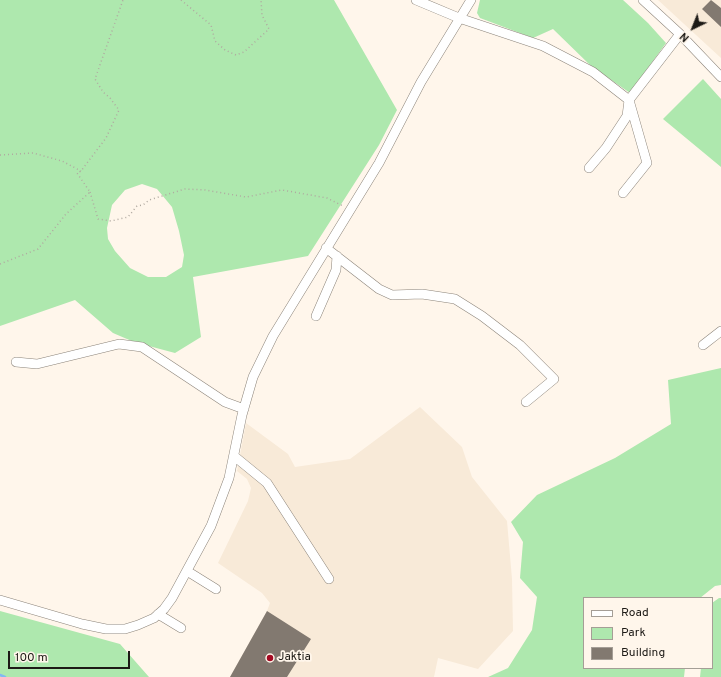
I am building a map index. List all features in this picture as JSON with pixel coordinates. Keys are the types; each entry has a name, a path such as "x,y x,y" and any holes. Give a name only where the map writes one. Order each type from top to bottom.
{"street":[{"path":"416,0 459,18 543,46 594,72 629,100 647,163 623,193"},
{"path":"0,600 82,624 106,629 125,629 138,625 158,614 172,598 211,526 229,478 244,409 253,377 272,336 379,163 421,82 471,0"},
{"path":"644,0 680,34 721,77"},
{"path":"589,168 606,148 627,116 629,100 680,34"},
{"path":"326,248 379,289 392,295 422,294 455,299 482,316 520,345 554,379 526,402"},
{"path":"316,316 336,270 337,256"},
{"path":"703,345 721,331"},
{"path":"16,362 37,364 119,344 142,347 225,402 244,409"},
{"path":"234,456 267,483 329,579"},
{"path":"187,571 216,589"},
{"path":"158,614 181,628"}],"path":[{"path":"123,0 96,79 103,92 110,98 119,110 106,138 81,171 77,173 90,192 98,219 111,221 128,217 137,206 143,205 149,200 185,189 205,190 246,197 282,190 326,198 351,209"},
{"path":"181,0 210,25 215,41 225,50 236,55 244,52 269,29 262,15 261,0"},
{"path":"0,155 33,153 62,161 81,171"},
{"path":"0,264 38,249 66,214 90,192"}],"shaded area":[{"path":"658,0 721,0 721,58"},
{"path":"420,407 462,447 472,477 507,521 512,579 513,631 478,669 438,658 434,677 230,677 270,603 262,593 218,563 248,501 251,488 247,479 237,471 246,423 288,454 295,467 350,459"}],"green space":[{"path":"0,0 334,0 397,110 379,145 308,256 193,277 201,337 175,353 134,342 113,333 75,300 0,326","holes":["142,184 157,189 172,207 184,255 182,267 166,277 148,277 130,268 115,251 108,239 107,228 112,205 125,190"]},
{"path":"480,0 623,0 648,23 666,43 630,93 591,66 553,29 533,38 480,18 477,13"},
{"path":"703,79 721,99 721,167 663,119"},
{"path":"721,368 721,585 715,586 701,597 583,597 583,669 685,669 684,677 488,677 508,668 532,630 537,597 520,578 523,542 511,522 537,495 615,458 671,424 668,380"},
{"path":"721,598 721,677 700,677 701,669 713,669 713,602"},
{"path":"0,611 120,644 149,677 0,677"}],"building":[{"path":"711,0 721,8 721,27 702,9"},
{"name":"Jaktia","path":"267,611 311,639 287,677 230,677"}],"waterway":[{"path":"0,675 5,677"}],"place":[{"name":"Jaktia","path":"270,658"}]}
